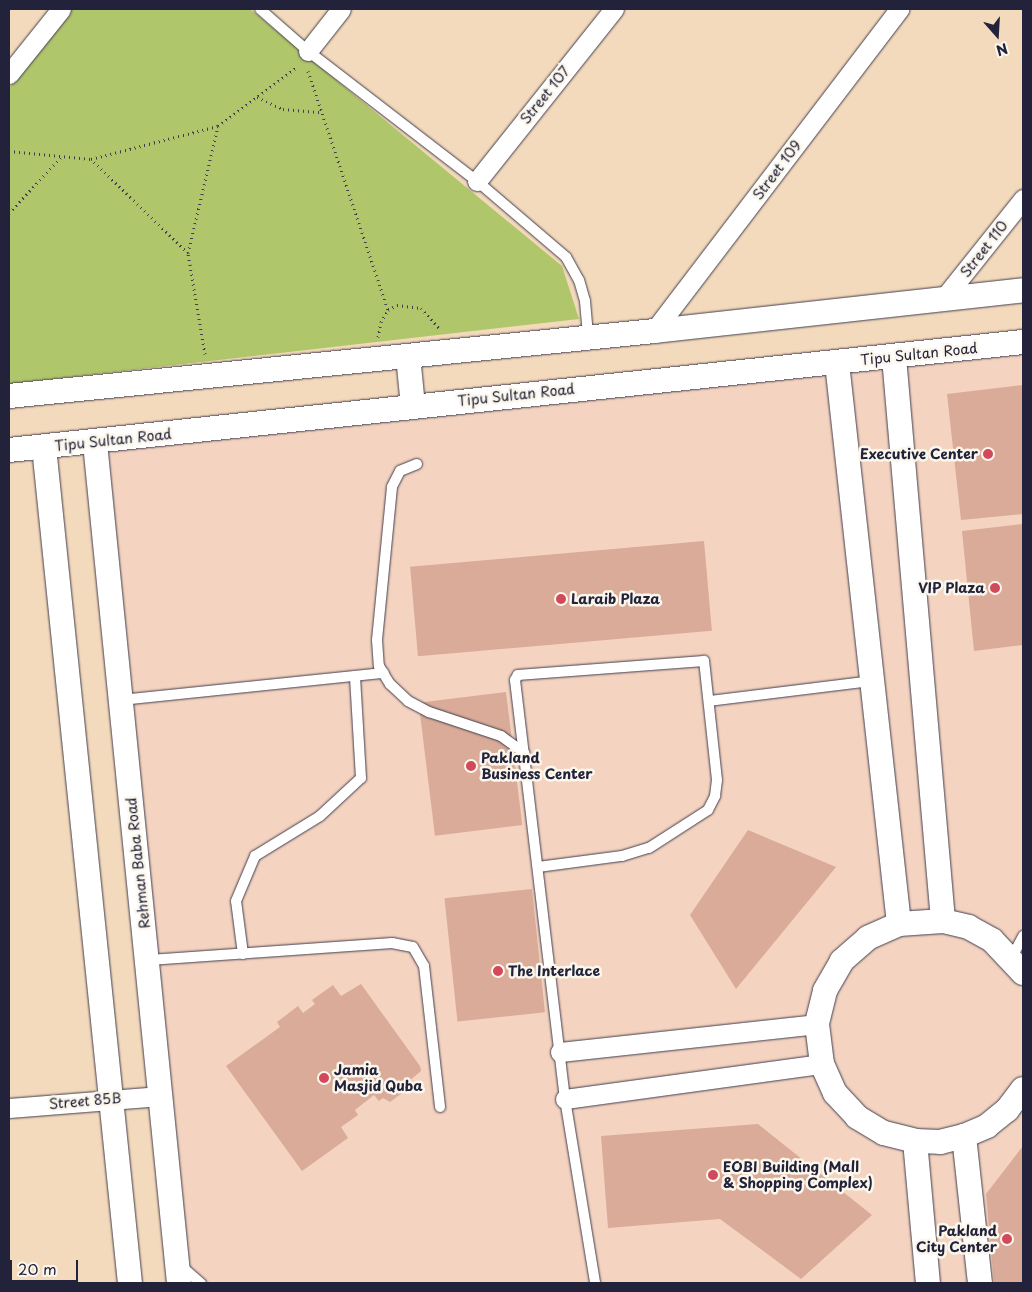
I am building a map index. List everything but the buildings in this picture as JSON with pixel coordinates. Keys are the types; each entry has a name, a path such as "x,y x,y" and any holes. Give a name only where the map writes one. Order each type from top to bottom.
{"street":[{"path":"9,74 60,9"},
{"path":"308,50 341,9"},
{"name":"Street 107","path":"477,181 614,9"},
{"name":"Street 109","path":"654,331 899,9"},
{"name":"Street 110","path":"944,298 1023,199"},
{"path":"9,396 588,338 1023,290"},
{"name":"Tipu Sultan Road","path":"9,450 1023,342"},
{"path":"408,356 413,406"},
{"path":"894,357 943,921"},
{"path":"837,363 899,924"},
{"name":"Rehman Baba Road","path":"95,442 149,960 178,1273"},
{"path":"44,447 130,1283"},
{"path":"1018,965 992,940 969,927 943,921 899,924 868,938 842,961 825,991 817,1024 822,1064 835,1093 857,1116 884,1133 915,1142 940,1142 964,1136 987,1126 1007,1110 1023,1090"},
{"path":"560,1052 817,1024"},
{"path":"565,1100 822,1064"},
{"name":"Street 85B","path":"9,1108 161,1096"},
{"path":"964,1136 980,1283"},
{"path":"915,1142 928,1283"}],"lane":[{"path":"260,9 308,50 477,181 566,257 579,280 585,301 588,338"},
{"path":"417,464 400,471 392,487 377,640 380,666 390,684 408,701 429,712 501,736 524,752"},
{"path":"538,866 622,856 649,848 708,810 715,796 717,780 704,660 518,675 514,680 565,1100 595,1283"},
{"path":"121,700 384,673"},
{"path":"243,954 236,901 255,856 320,816 361,778 355,676"},
{"path":"709,701 872,681"},
{"path":"1018,965 1023,936"},
{"path":"149,960 392,943 412,947 424,966 440,1107"},
{"path":"178,1273 201,1283"}],"path":[{"path":"9,151 91,159 218,126 305,62 388,310"},
{"path":"257,97 283,108 321,112"},
{"path":"206,361 188,253 218,126"},
{"path":"9,213 62,155"},
{"path":"91,159 188,253"},
{"path":"379,342 381,322 388,310 397,305 408,304 421,308 438,323 442,334"}],"shaded area":[{"path":"1023,342 1023,1283 179,1283 95,443"}],"green space":[{"path":"71,9 250,9 562,266 579,319 9,384 9,88"}],"place":[{"name":"Executive Center","path":"988,454"},
{"name":"VIP Plaza","path":"995,588"},
{"name":"Laraib Plaza","path":"561,599"},
{"name":"Pakland Business Center","path":"471,766"},
{"name":"The Interlace","path":"498,971"},
{"name":"Jamia Masjid Quba","path":"324,1078"},
{"name":"EOBI Building (Mall & Shopping Complex)","path":"713,1175"},
{"name":"Pakland City Center","path":"1007,1239"}]}
